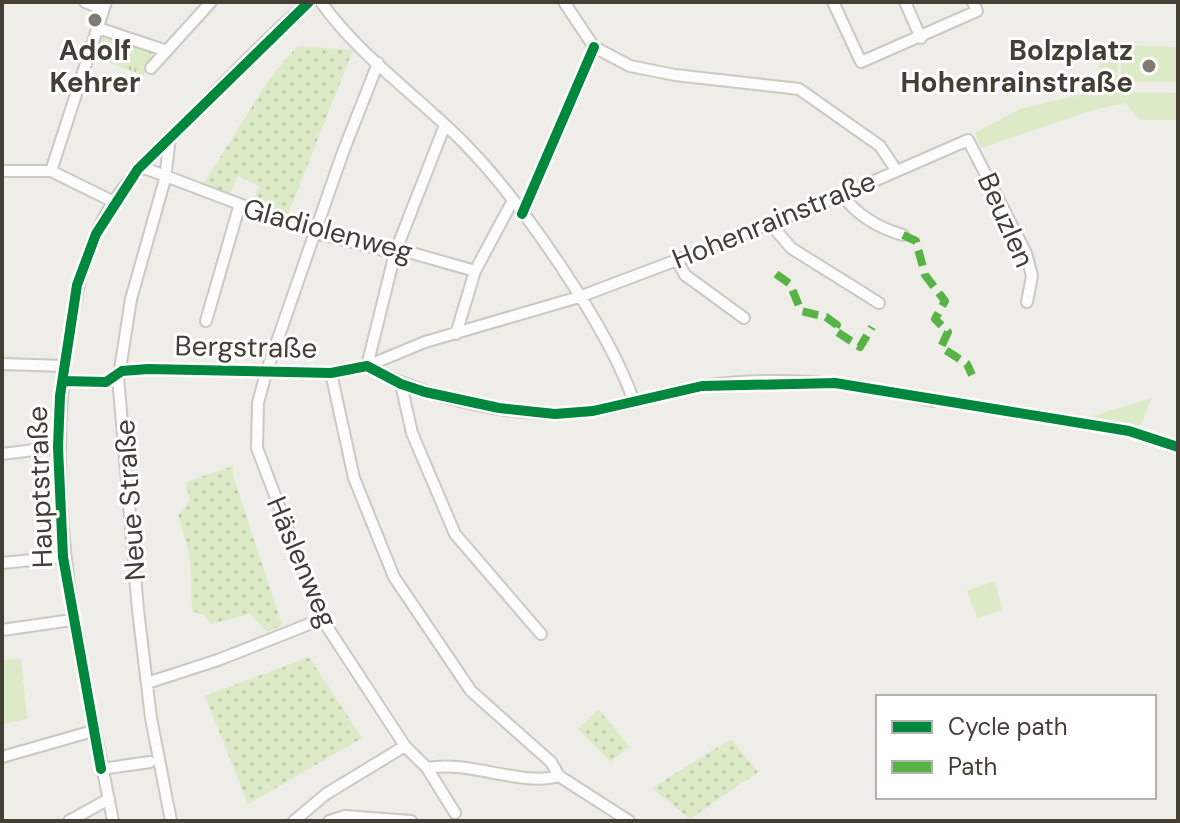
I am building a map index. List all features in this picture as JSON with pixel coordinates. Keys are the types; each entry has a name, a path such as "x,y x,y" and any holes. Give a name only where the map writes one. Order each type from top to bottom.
{"street":[{"path":"51,171 105,6 85,2"},
{"path":"151,68 164,50 211,2"},
{"name":"Hauptstraße","path":"113,821 93,731 63,557 58,447 63,381 80,275 114,202 138,169 309,2"},
{"path":"321,2 378,63 466,145 512,202 579,297 634,402"},
{"path":"564,2 594,47 630,66 675,75 799,89 880,146 896,170"},
{"path":"833,2 861,62 977,11 973,2"},
{"path":"905,2 921,38"},
{"path":"98,28 164,50"},
{"name":"Häslenweg","path":"378,63 343,152 266,373 258,403 257,448 322,619 405,746 427,768 455,813"},
{"path":"445,125 395,253 367,366 401,384 499,408 555,414 593,411 702,386 779,382 835,383 933,401"},
{"name":"Neue Straße","path":"170,137 165,179 131,299 120,374 147,683 171,821"},
{"name":"Hohenrainstraße","path":"579,297 842,195 968,140"},
{"name":"Beuzlen","path":"968,140 1026,253 1032,276 1027,302"},
{"name":"Gladiolenweg","path":"138,169 147,169 165,179 316,233 395,253 405,251 475,271"},
{"path":"2,171 51,171 114,202"},
{"path":"842,195 855,212 888,231 903,235"},
{"path":"456,334 475,271 512,202"},
{"path":"206,321 239,207"},
{"path":"769,222 791,248 879,303"},
{"path":"677,260 685,275 744,318"},
{"name":"Bergstraße","path":"63,381 106,382 120,374 148,369 331,373 367,366 386,355 579,297"},
{"path":"2,364 65,366"},
{"path":"331,373 354,478 394,577 471,691 551,762 559,776 629,821"},
{"path":"401,384 412,433 455,534 541,634"},
{"path":"2,454 58,447"},
{"path":"2,563 63,557"},
{"path":"147,683 218,660 322,619"},
{"path":"2,630 72,620"},
{"path":"2,757 93,731"},
{"path":"294,821 326,794 405,746"},
{"path":"101,769 150,762"},
{"path":"427,768 442,766 495,771 543,781 559,776"},
{"path":"69,821 109,799"},
{"path":"329,821 345,816 411,821"}],"green space":[{"path":"106,35 156,51 143,75 93,57 100,39"},
{"name":"Bolzplatz Hohenrainstraße","path":"1121,45 1178,47 1178,82 1121,82"},
{"path":"298,46 353,50 287,217 252,205 259,186 238,176 229,194 202,186 272,75"},
{"path":"1099,47 1117,47 1118,83 1099,84"},
{"path":"1092,92 1178,93 1178,120 1141,120 1125,103 1093,110 981,148 975,133 1020,109"},
{"path":"1152,398 1138,430 1080,420"},
{"path":"233,466 233,475 282,625 267,632 250,614 211,624 204,615 192,611 190,557 178,514 190,501 186,482"},
{"path":"995,581 1002,610 977,618 967,591"},
{"path":"309,657 362,738 248,804 205,696"},
{"path":"21,659 27,719 2,724 2,660"},
{"path":"598,709 629,746 611,762 578,729"},
{"path":"731,739 758,772 690,819 652,788"}],"marked path":[{"path":"903,235 916,241 925,275 945,301 935,319 948,332 941,347 967,364 972,375"},
{"path":"776,274 790,284 801,311 826,317 837,325 834,330 860,347 872,327"}],"cycle path":[{"path":"101,769 63,557 58,447 60,396 77,285 96,234 138,169 309,2"},
{"path":"522,214 594,47"},
{"path":"63,381 106,382 122,371 148,369 331,373 367,366 401,384 425,392 499,408 555,414 593,411 702,386 835,383 1129,431 1178,447"}],"place":[{"name":"Adolf Kehrer","path":"95,20"},
{"name":"Bolzplatz Hohenrainstraße","path":"1149,66"}]}
